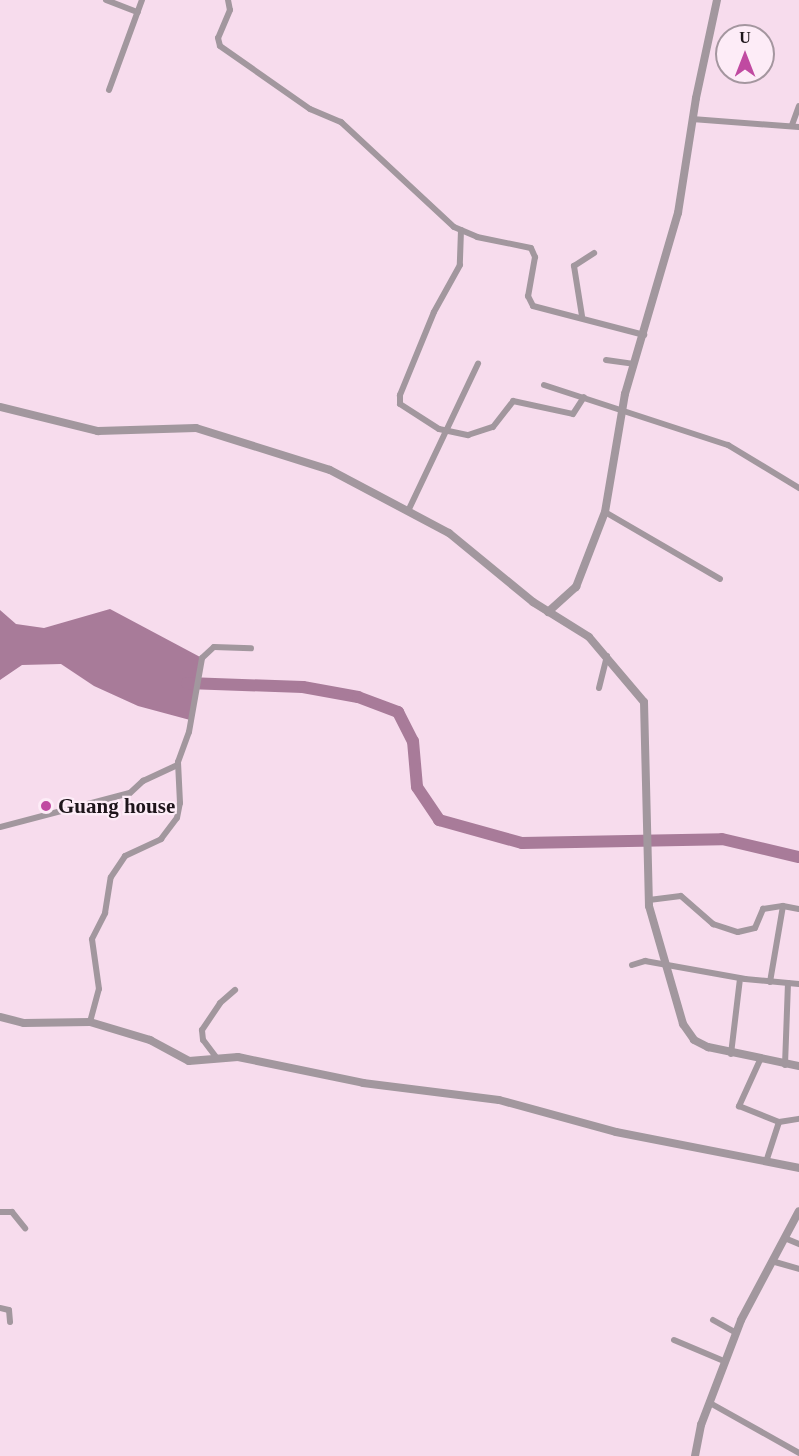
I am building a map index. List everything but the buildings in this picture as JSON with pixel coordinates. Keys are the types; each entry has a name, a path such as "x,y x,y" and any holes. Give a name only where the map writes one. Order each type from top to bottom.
{"street":[{"path":"106,0 138,12"},
{"path":"109,90 142,0"},
{"path":"228,0 230,10 218,38 220,46 309,109 341,122 437,213 461,230 531,248 535,256 530,303 544,311 582,316 644,335"},
{"path":"548,612 576,587 605,512 634,364 678,213 692,119 717,0"},
{"path":"692,119 796,126 799,106"},
{"path":"461,230 460,265 434,312 399,400 422,420 468,435 482,434 516,401 573,414 584,397"},
{"path":"582,316 573,268 594,253"},
{"path":"606,360 634,364"},
{"path":"409,509 478,364"},
{"path":"544,385 624,409 728,445 799,488"},
{"path":"0,407 98,431 196,428 312,464 409,509 467,546 548,612 576,626 607,655 644,702 649,900 679,1012 691,1037 708,1047 731,1054 799,1066"},
{"path":"605,512 720,579"},
{"path":"90,1022 99,989 92,939 105,913 108,884 125,856 161,839 177,818 180,803 178,765 190,720 202,658 214,647 251,648"},
{"path":"598,688 607,655"},
{"path":"0,827 130,793 143,781 178,765"},
{"path":"649,900 681,896 713,924 738,932 755,928 763,909 783,906 799,909"},
{"path":"770,982 783,906"},
{"path":"632,965 640,961 667,963 740,979 799,984"},
{"path":"731,1054 740,979"},
{"path":"785,1065 788,983"},
{"path":"216,1057 203,1040 203,1026 226,996 235,990"},
{"path":"0,1017 24,1023 90,1022 150,1040 189,1061 216,1057 245,1058 363,1083 499,1100 616,1132 799,1168"},
{"path":"759,1060 740,1107 779,1122 799,1119"},
{"path":"766,1160 779,1122"},
{"path":"695,1456 700,1425 736,1333 758,1285 775,1262 799,1211"},
{"path":"0,1212 12,1212 25,1228"},
{"path":"787,1239 799,1244"},
{"path":"775,1262 799,1269"},
{"path":"0,1308 9,1310 10,1322"},
{"path":"713,1320 736,1333"},
{"path":"675,1340 726,1362"},
{"path":"710,1403 799,1453"}],"shaded area":[{"path":"110,609 202,658 190,720 138,706 94,686 61,664 22,665 0,680 0,610 16,624 44,628"}],"waterway":[{"path":"187,683 303,687 358,697 398,712 413,741 417,787 439,820 522,843 722,839 799,857"}],"place":[{"name":"Guang house","path":"46,806"}]}
